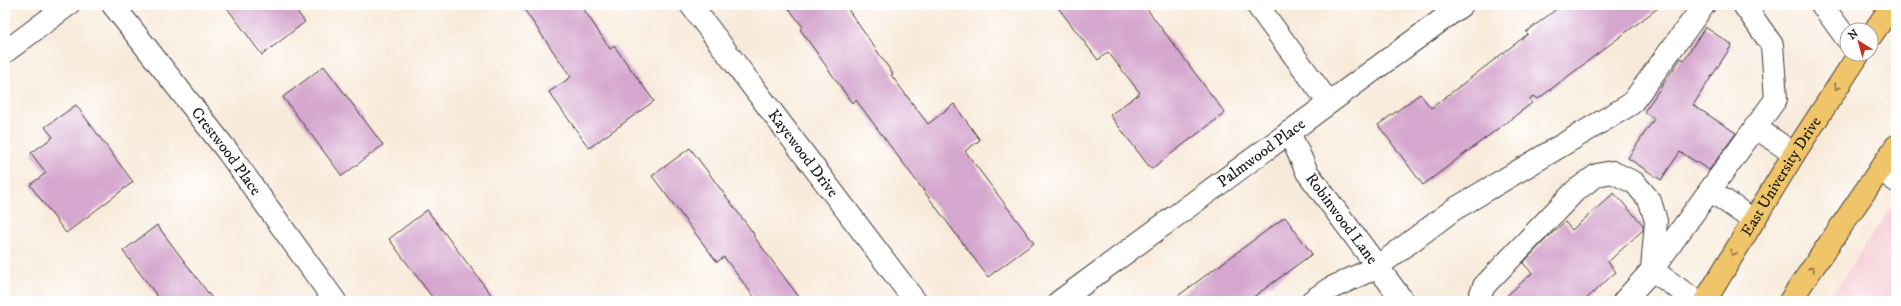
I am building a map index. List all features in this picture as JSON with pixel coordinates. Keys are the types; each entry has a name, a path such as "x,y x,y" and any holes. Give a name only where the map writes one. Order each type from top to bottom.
{"main road":[{"path":"1879,24 1892,5"},
{"name":"East University Drive","path":"1705,301 1794,154 1854,62"},
{"path":"1790,301 1888,175 1896,146"}],"street":[{"path":"5,52 68,5"},
{"name":"Crestwood Place","path":"112,5 228,152 335,301"},
{"name":"Kayewood Drive","path":"692,5 914,301"},
{"path":"1257,5 1329,103"},
{"name":"Palmwood Place","path":"1060,301 1462,5"},
{"path":"1312,301 1329,289 1378,267 1453,210 1631,104 1704,5"},
{"path":"1624,301 1652,270 1711,191 1776,99 1772,45 1744,5"},
{"path":"1822,5 1839,28"},
{"path":"1755,127 1794,154"},
{"name":"Robinwood Lane","path":"1289,132 1307,172 1402,301"},
{"path":"1478,301 1484,286 1575,191 1597,174 1612,172 1624,178 1635,184 1650,201 1656,222 1652,270"},
{"path":"1711,191 1753,220"},
{"path":"1652,270 1696,301"}],"shaded area":[{"path":"1896,200 1896,301 1828,301"}],"building":[{"path":"225,5 292,5 305,22 262,55"},
{"path":"521,5 581,5 610,49 614,46 654,101 589,148 549,92 571,77"},
{"path":"786,5 845,5 893,74 891,75 928,124 954,104 980,140 965,151 1034,243 988,277 856,100 852,103 800,29 803,27"},
{"path":"1056,5 1144,5 1225,113 1151,169 1110,115 1140,93 1108,52 1098,60"},
{"path":"1562,5 1662,5 1538,99 1533,96 1530,100 1532,103 1423,185 1378,125 1420,94 1431,108 1528,34 1526,32"},
{"path":"1705,27 1732,45 1693,105 1736,133 1709,170 1680,152 1661,180 1628,158 1654,119 1644,112 1681,58 1684,60"},
{"path":"324,66 383,145 342,176 283,97"},
{"path":"76,105 133,182 66,233 30,185 46,173 31,153 53,137 45,127"},
{"path":"690,148 802,301 757,301 724,257 717,262 652,176"},
{"path":"1614,193 1643,225 1643,230 1608,262 1616,272 1584,301 1501,301 1532,273 1523,263 1548,237 1565,222 1572,230"},
{"path":"427,210 496,301 435,301 389,239"},
{"path":"1285,217 1312,254 1248,301 1171,301"},
{"path":"157,225 214,301 161,301 123,251"}]}
